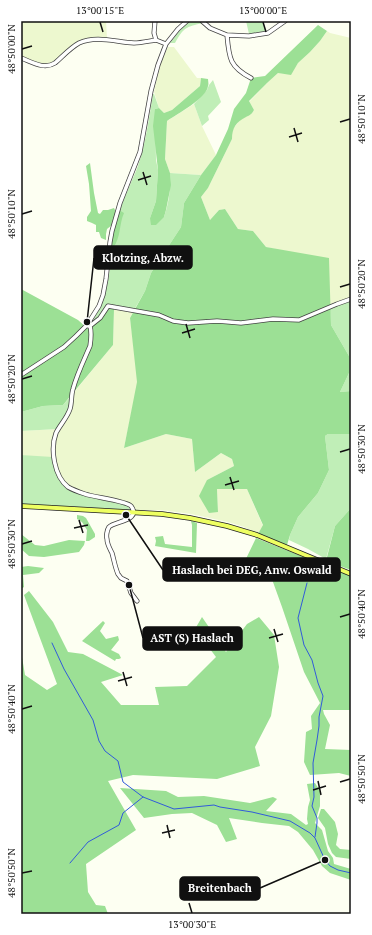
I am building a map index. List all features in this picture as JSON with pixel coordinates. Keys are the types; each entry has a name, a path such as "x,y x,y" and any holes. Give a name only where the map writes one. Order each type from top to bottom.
{"main road":[{"path":"21,506 162,514 190,518 227,526 258,535 351,574"}],"street":[{"path":"156,21 154,33 156,40"},
{"path":"88,326 103,295 112,231 120,203 140,152 151,91 158,65 166,44 178,29 187,21"},
{"path":"202,21 210,28 227,36 249,36 268,33 285,21"},
{"path":"227,36 228,50 232,63 240,72 251,78"},
{"path":"21,58 44,66 52,65 77,44 93,39 136,43 156,40 166,44"},
{"path":"21,375 64,347 88,326 100,318 108,306 159,315 173,321 180,322 188,323 217,321 241,323 273,319 299,320 351,299"},
{"path":"88,326 91,331 90,346 73,389 70,409 56,434 53,450 56,469 68,486 85,494 123,502 132,508 133,515 130,518 110,526 108,529 107,540 118,574 127,582 131,593 137,601"}],"green space":[{"path":"21,21 106,21 107,38 84,40 52,64 44,65 21,57"},
{"path":"189,21 200,21 203,23 186,28 175,43 170,43 181,29"},
{"path":"246,21 263,21 266,31 249,34"},
{"path":"318,25 327,31 320,41 298,63 291,75 278,73 249,101 254,110 235,126 232,139 208,188 201,197 210,220 219,210 225,209 238,229 253,231 266,247 329,258 331,325 349,356 349,373 340,392 351,391 351,434 328,434 325,436 329,470 318,493 298,517 287,545 258,534 263,525 247,489 217,489 218,512 209,513 199,496 207,480 234,466 232,459 221,453 195,472 192,439 166,434 124,448 137,382 130,318 145,291 151,273 181,227 184,203 201,175 216,155 228,129 234,109 246,93 251,78 265,76"},
{"path":"327,31 351,38 351,299 330,307 275,249 266,247 253,231 238,229 225,209 219,210 210,220 201,197 208,188 232,139 232,130 240,120 252,113 254,110 249,102 278,73 291,74 298,63 320,41"},
{"path":"168,47 174,47 197,78 201,78 200,86 172,110 164,113 159,108 154,92 160,65"},
{"path":"201,78 208,79 208,85 203,96 167,121 165,159 170,173 171,185 164,217 156,225 151,225 150,218 156,201 158,170 153,126 155,109 159,108 164,113 172,110 200,86"},
{"path":"213,80 221,102 208,116 209,120 202,126 194,104 207,90"},
{"path":"153,94 159,108 155,109 156,160 158,170 156,201 150,218 164,217 169,195 170,173 201,175 184,203 181,227 151,273 145,291 134,310 108,304 100,317 92,322 97,314 106,291 117,220 121,206 141,157"},
{"path":"194,104 202,126 216,155 201,175 170,173 165,159 167,121"},
{"path":"90,163 98,213 100,214 103,210 114,208 116,212 112,225 107,229 106,240 101,238 99,232 96,232 96,225 87,221 87,217 91,211 86,166"},
{"path":"119,210 124,213 119,235 113,248 111,247 111,238"},
{"path":"21,289 78,320 88,329 101,319 108,307 114,309 113,345 63,405 43,406 21,412"},
{"path":"351,299 351,391 340,392 349,373 349,356 331,325 330,307"},
{"path":"115,308 134,310 130,318 138,382 124,448 166,434 192,439 195,472 221,453 232,459 234,466 207,480 218,512 217,489 247,489 263,526 258,534 244,527 228,522 191,514 161,510 135,510 127,503 73,489 24,455 21,455 21,431 58,429 71,396 113,345"},
{"path":"71,396 69,412 58,429 21,431 21,412 43,406 63,405"},
{"path":"328,434 351,434 351,508 335,526 326,559 289,540 298,517 318,493 329,470 325,436"},
{"path":"21,455 53,457 60,478 73,489 127,503 130,510 21,504"},
{"path":"351,508 351,570 326,561 335,526"},
{"path":"77,515 86,518 95,534 95,537 89,541 86,541 87,530 82,522 77,519"},
{"path":"191,521 197,523 196,553 155,546 155,537 163,536 165,544 192,547"},
{"path":"21,534 35,545 44,546 69,540 85,541 79,552 44,557 29,556 21,549"},
{"path":"256,538 351,576 351,710 323,710 330,725 325,749 351,750 351,776 339,773 310,775 304,762 306,732 312,729 311,716 320,703 304,672 269,571 243,565"},
{"path":"28,566 44,568 39,573 23,575 24,587 21,589 21,567"},
{"path":"29,591 53,622 68,652 83,654 123,675 101,682 121,705 159,705 155,687 187,686 216,657 195,629 202,617 226,652 247,624 259,617 274,635 279,667 271,716 255,747 260,766 217,779 133,775 108,781 136,830 86,864 88,892 96,905 105,906 108,914 21,914 21,651 25,675 47,690 57,684 24,595"},
{"path":"103,621 105,623 100,631 106,639 118,636 119,640 111,650 119,654 121,658 116,659 115,661 82,641"},
{"path":"315,783 320,791 320,806 315,823 322,830 328,851 333,858 334,864 351,869 351,880 330,873 322,866 313,850 298,832 289,826 229,818 237,839 226,842 217,825 192,813 144,818 120,788 166,791 178,797 204,796 250,803 273,797 277,799 266,811 291,814 306,825 308,824 308,807 310,800 307,784"},
{"path":"321,809 324,809 335,822 338,834 336,845 340,849 351,850 351,859 336,857 332,853 328,844 325,828 318,818"}],"waterway":[{"path":"307,583 298,618 304,645 312,660 323,696 313,763 314,797 312,806 317,818 315,837"},
{"path":"52,643 64,669 93,720 99,741 105,751 118,761 123,782 143,797 174,809 214,805 290,821 310,833 315,838 325,860 330,866 338,870 351,873"},
{"path":"70,863 88,842 119,825 123,813 143,797"}],"place":[{"name":"Klotzing, Abzw.","path":"87,322"},
{"name":"Haslach bei DEG, Anw. Oswald","path":"126,515"},
{"name":"AST (S) Haslach","path":"129,585"},
{"name":"Breitenbach","path":"325,860"}]}
